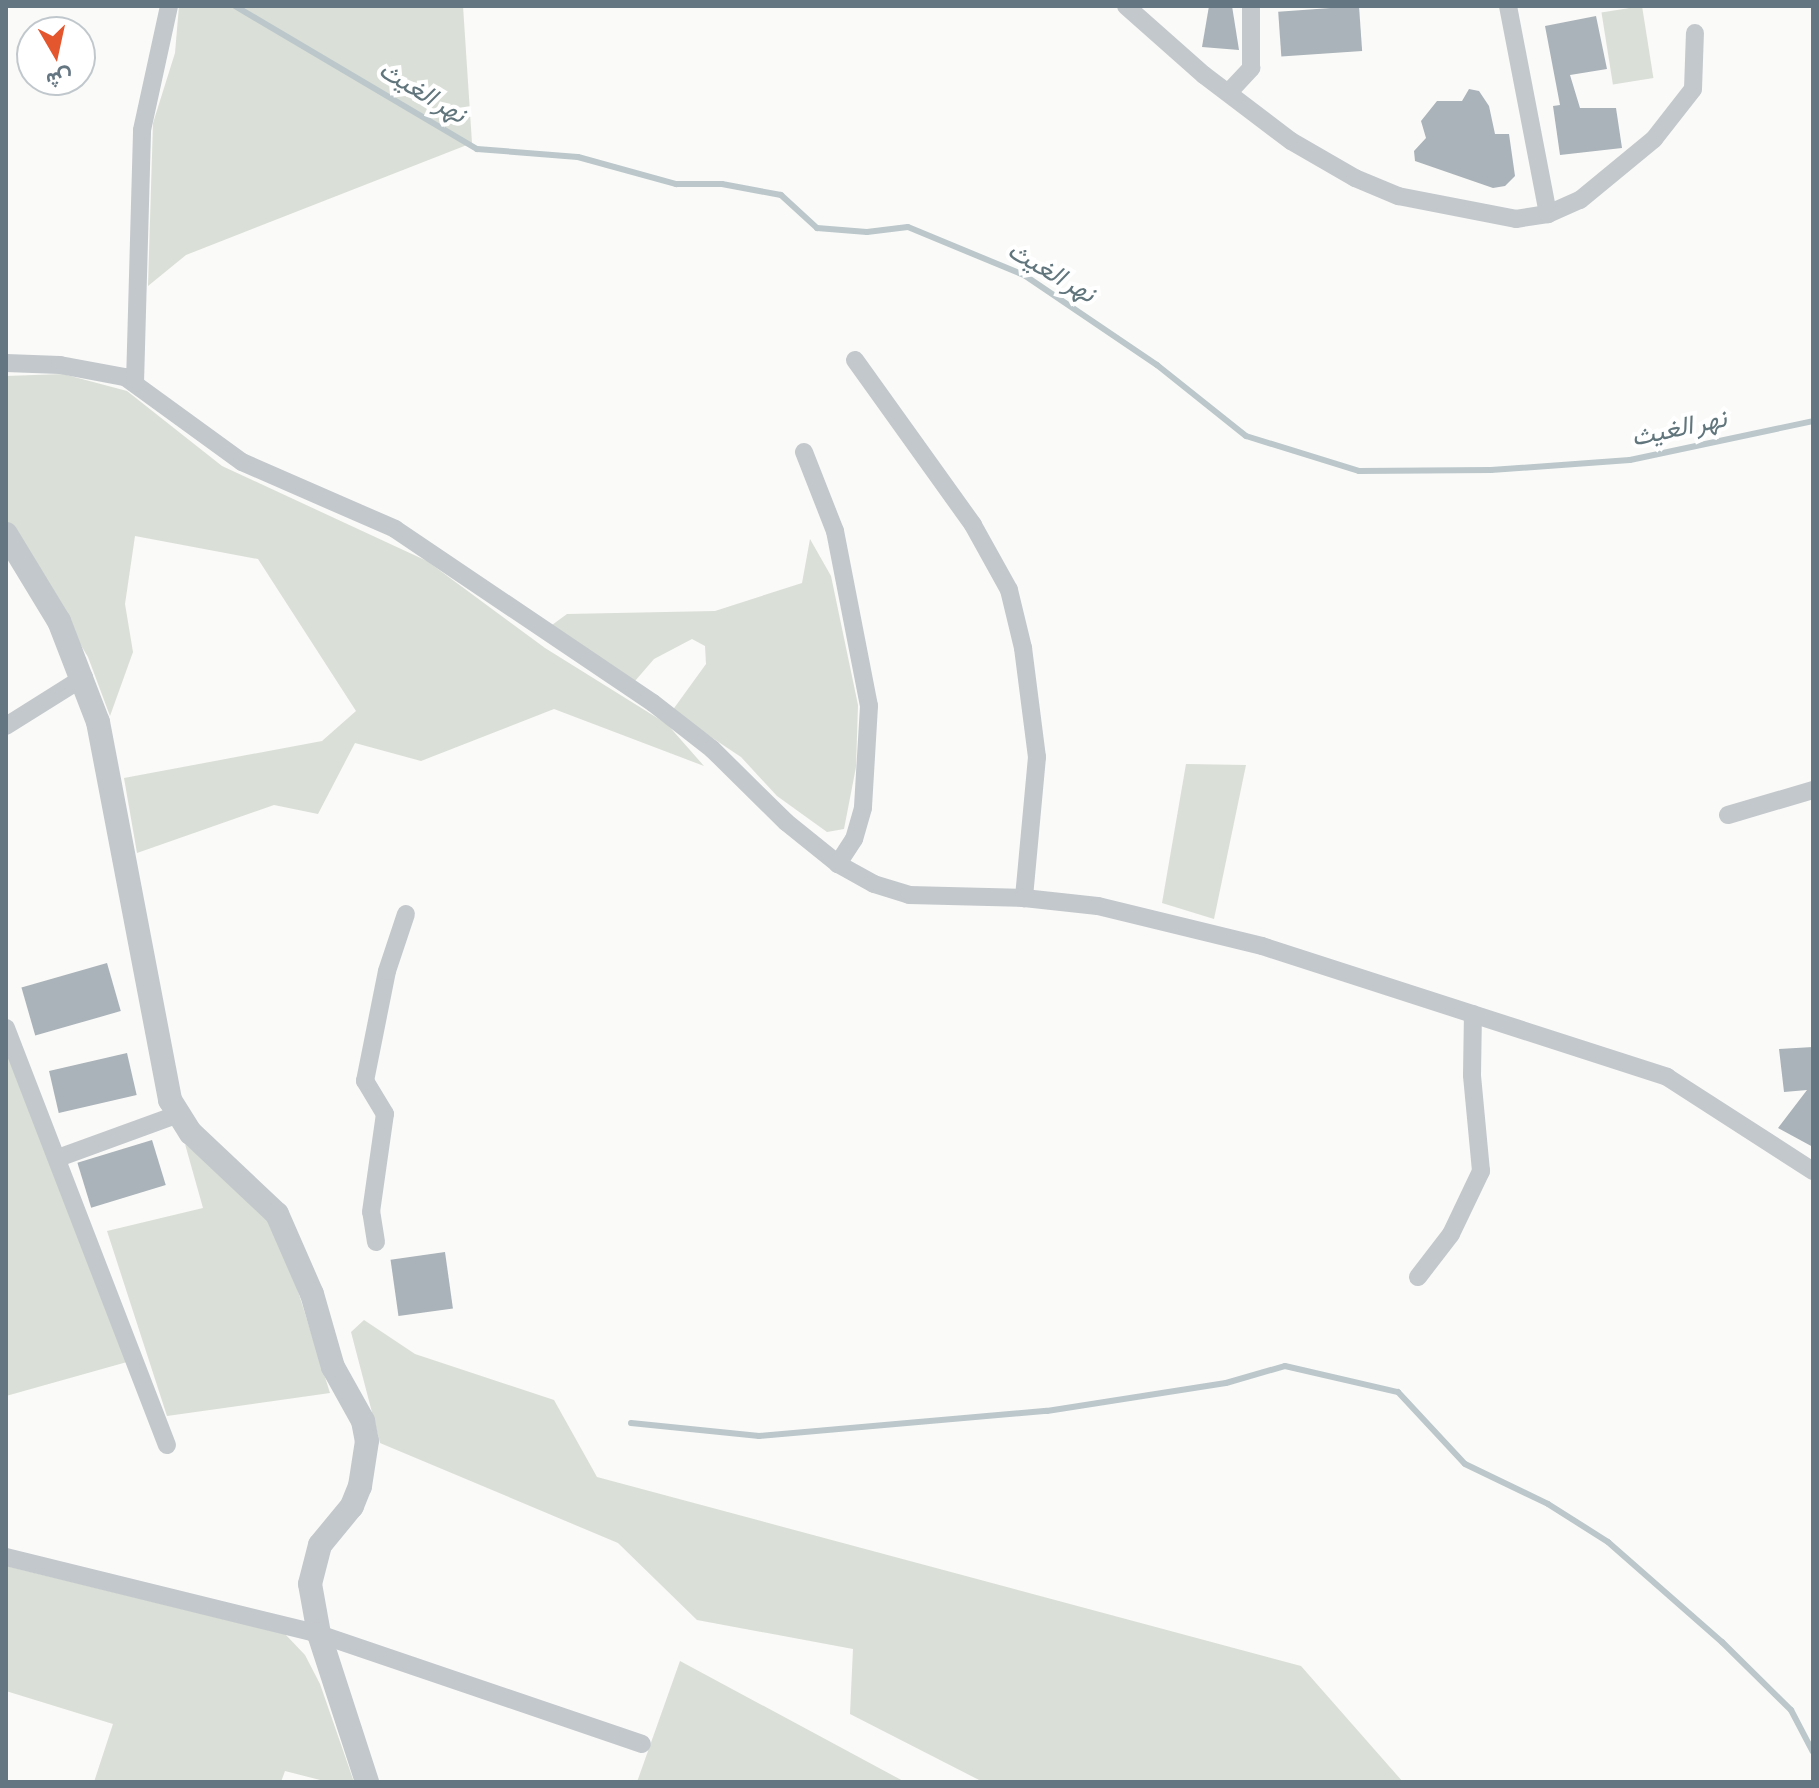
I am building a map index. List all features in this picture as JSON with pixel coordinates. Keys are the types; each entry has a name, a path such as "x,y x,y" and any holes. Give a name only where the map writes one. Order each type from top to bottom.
{"street":[{"path":"135,383 140,151 169,6"},
{"path":"1126,6 1291,141 1387,191 1482,216 1516,219 1548,214 1580,200 1635,159 1682,107 1693,89 1695,33"},
{"path":"1229,92 1251,68 1251,6"},
{"path":"1508,6 1548,214"},
{"path":"855,360 973,525 1009,590 1023,648 1037,757 1024,898"},
{"path":"6,363 60,365 135,383 216,446 395,529 653,703 838,864 909,895 1024,898 1197,927 1667,1077 1813,1171"},
{"path":"804,452 835,531 869,706 863,808 854,839 838,864"},
{"path":"6,534 59,621 84,677 109,773 162,1071 176,1115 277,1214 312,1294 333,1367 363,1421 367,1441 360,1486 312,1567 319,1634 367,1782"},
{"path":"6,726 84,677"},
{"path":"1728,815 1813,790"},
{"path":"376,1242 371,1212 385,1114 365,1081 383,987 406,914"},
{"path":"1418,1277 1451,1234 1481,1171 1471,1064 1473,1014"},
{"path":"6,1028 167,1445"},
{"path":"58,1158 176,1115"},
{"path":"6,1557 319,1634 642,1744"}],"shaded area":[{"path":"179,6 463,6 472,143 186,255 148,286 153,123 175,53"},
{"path":"1642,6 1653,78 1613,85 1602,12"},
{"path":"63,374 127,391 222,466 427,561 545,648 667,724 704,766 554,709 421,761 355,743 318,814 274,805 137,853 124,778 322,741 356,711 258,559 135,536 125,604 133,652 110,716 88,657 6,522 6,376"},
{"path":"810,539 831,576 858,705 856,767 844,829 827,832 777,796 741,757 672,711 706,664 705,646 692,639 654,659 635,681 552,625 567,614 715,611 802,583"},
{"path":"1186,764 1246,765 1214,919 1162,903"},
{"path":"6,1048 127,1362 6,1396"},
{"path":"185,1144 261,1206 286,1253 330,1393 167,1416 107,1231 203,1208"},
{"path":"364,1320 415,1354 554,1400 597,1477 1301,1666 1403,1782 983,1782 850,1714 853,1649 697,1620 618,1543 380,1443 351,1332"},
{"path":"6,1566 285,1634 305,1655 320,1684 354,1782 328,1782 285,1771 281,1782 94,1782 113,1724 6,1691"},
{"path":"680,1661 905,1782 637,1782"}],"building":[{"path":"1209,6 1232,6 1239,50 1202,47"},
{"path":"1359,6 1362,51 1281,57 1278,12"},
{"path":"1596,16 1607,69 1570,75 1580,108 1616,108 1622,148 1560,155 1553,106 1560,105 1545,26"},
{"path":"1469,89 1479,91 1489,106 1495,134 1509,134 1515,176 1505,186 1493,188 1415,161 1414,151 1426,138 1421,121 1437,101 1462,101"},
{"path":"107,963 121,1011 35,1036 21,988"},
{"path":"1813,1047 1813,1147 1778,1128 1807,1090 1784,1092 1779,1049"},
{"path":"127,1053 137,1095 59,1113 49,1071"},
{"path":"152,1140 166,1185 91,1208 77,1163"},
{"path":"445,1252 453,1308 398,1316 391,1260"}],"waterway":[{"name":"نهر الغيث","path":"235,6 477,149 578,157 676,184 722,184 781,195 817,228 867,232 908,227 1024,275 1157,365 1246,436 1359,471 1491,470 1630,460 1813,421"},
{"path":"631,1423 759,1436 1047,1411 1226,1383 1285,1366 1398,1392 1465,1464 1548,1504 1608,1542 1722,1642 1791,1710 1813,1752"}]}
